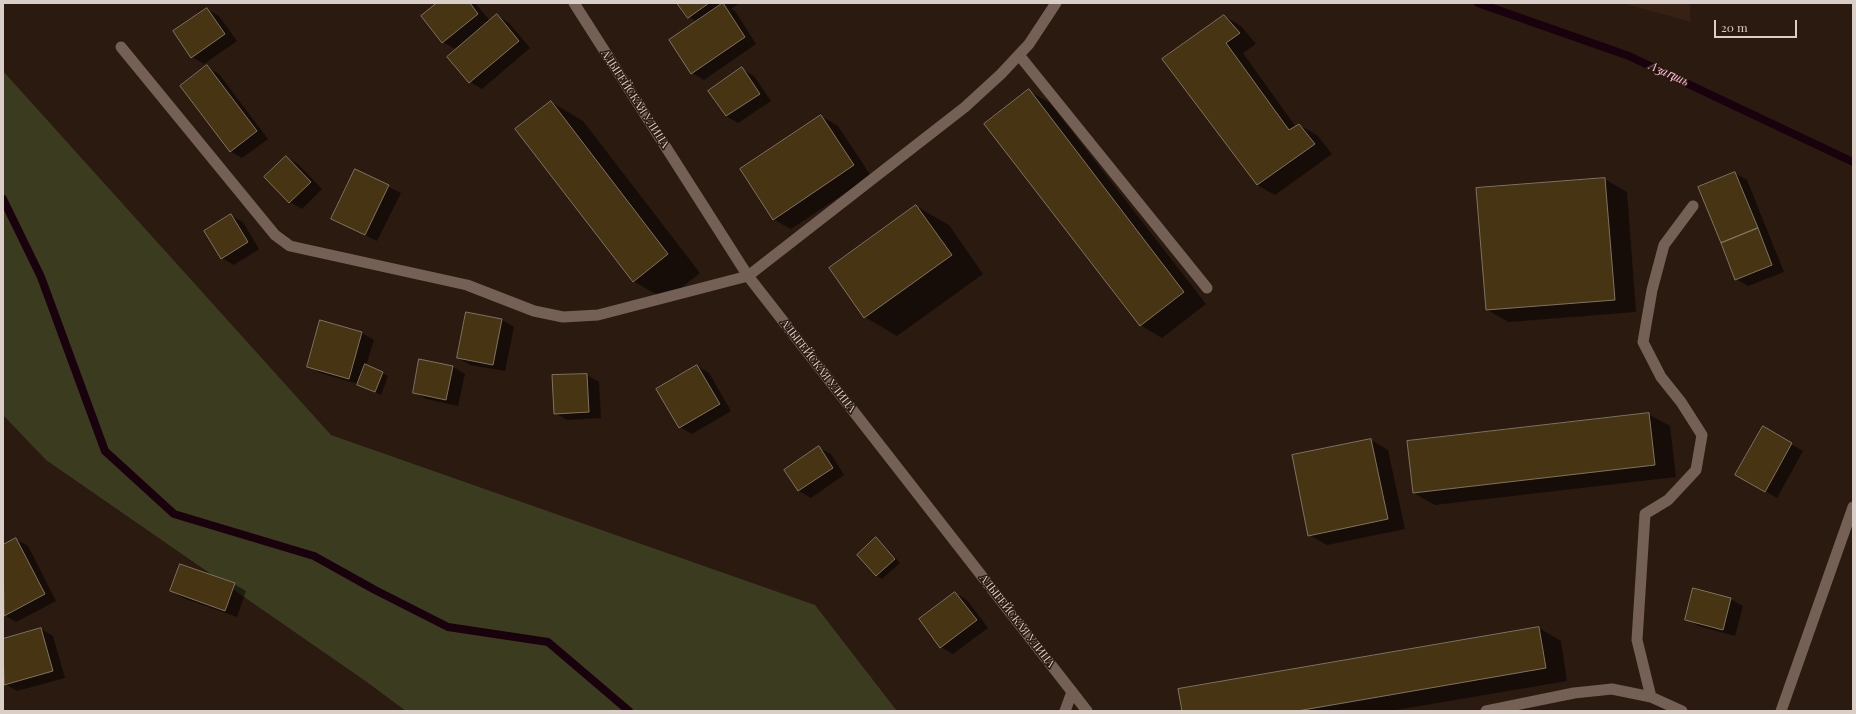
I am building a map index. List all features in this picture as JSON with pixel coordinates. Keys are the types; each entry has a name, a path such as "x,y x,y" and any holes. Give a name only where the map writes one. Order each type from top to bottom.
{"street":[{"name":"АДЫГЕЙСКАЯ УЛИЦА","path":"574,3 748,276 1087,711"},
{"path":"121,47 275,235 290,246 467,285 534,311 563,317 598,315 748,276 965,107 1001,74 1019,55 1056,3"},
{"path":"1019,55 1207,288"},
{"path":"1650,697 1637,640 1645,514 1668,500 1696,470 1702,435 1681,402 1661,377 1643,342 1652,290 1664,244 1692,206"},
{"path":"1780,711 1853,507"},
{"path":"1486,711 1574,693 1612,689 1650,697 1682,711"},
{"path":"1065,711 1072,692"}],"shaded area":[{"path":"1622,3 1690,3 1691,22"},
{"path":"3,71 331,435 815,605 897,711 406,711 364,680 46,460 3,415"}],"building":[{"path":"437,3 470,3 478,14 442,43 421,16"},
{"path":"677,3 709,3 688,18"},
{"path":"723,3 745,37 691,74 669,40"},
{"path":"207,8 225,34 191,58 173,31"},
{"path":"497,14 519,41 469,83 447,57"},
{"path":"1224,15 1240,33 1226,43 1289,130 1299,124 1315,144 1257,185 1162,59"},
{"path":"207,65 257,131 230,152 180,86"},
{"path":"742,67 760,94 726,116 708,91"},
{"path":"1029,89 1184,292 1140,326 984,124"},
{"path":"551,101 668,254 633,282 515,129"},
{"path":"821,115 854,165 773,220 740,169"},
{"path":"286,156 311,182 289,203 264,177"},
{"path":"355,169 389,185 365,235 331,219"},
{"path":"1735,172 1758,228 1721,243 1698,187"},
{"path":"1605,178 1615,300 1486,310 1476,188"},
{"path":"916,205 952,255 864,318 829,268"},
{"path":"231,214 248,242 221,259 204,231"},
{"path":"1758,228 1772,265 1735,280 1721,243"},
{"path":"466,312 502,319 493,365 457,358"},
{"path":"320,320 362,332 349,379 307,367"},
{"path":"419,359 453,366 446,400 413,393"},
{"path":"365,364 383,372 375,392 357,385"},
{"path":"697,365 720,404 679,428 656,389"},
{"path":"587,374 589,412 554,414 552,375"},
{"path":"1649,413 1655,465 1413,493 1407,441"},
{"path":"1763,426 1792,443 1765,492 1735,475"},
{"path":"1371,439 1388,519 1308,536 1292,455"},
{"path":"819,446 833,468 798,491 784,470"},
{"path":"876,537 895,559 876,576 857,555"},
{"path":"16,538 45,594 4,616 3,545"},
{"path":"180,564 235,583 225,611 170,591"},
{"path":"1693,588 1731,598 1723,630 1685,620"},
{"path":"955,592 977,620 940,648 919,619"},
{"path":"1539,627 1546,668 1297,711 1182,711 1178,689"},
{"path":"41,628 53,671 4,685 3,639"}],"waterway":[{"name":"Аӡаԥшь","path":"1478,3 1629,56 1853,162"},
{"path":"3,199 41,277 105,451 174,514 314,556 375,590 448,627 548,642 629,711"}]}
